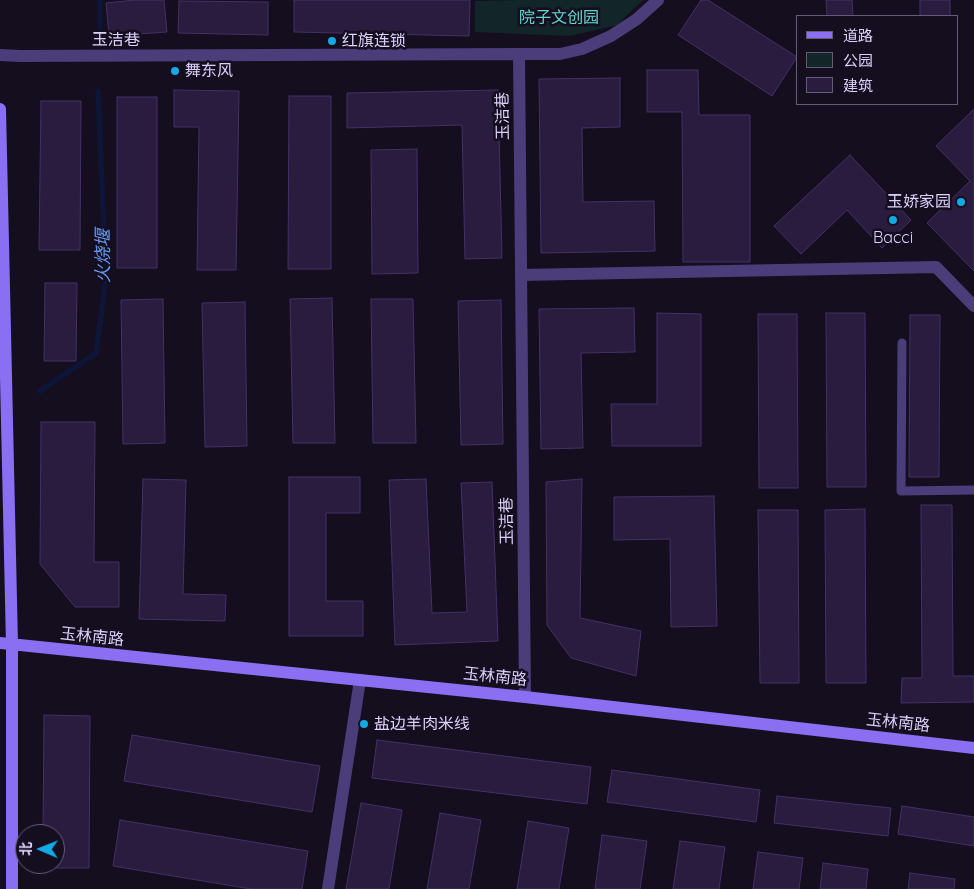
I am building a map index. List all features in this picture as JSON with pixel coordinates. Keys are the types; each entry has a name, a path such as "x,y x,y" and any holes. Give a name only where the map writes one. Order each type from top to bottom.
{"main road":[{"path":"0,109 6,644 12,889"},
{"name":"玉林南路","path":"6,644 525,696 974,748"}],"street":[{"path":"519,54 560,54 582,49 611,36 637,19 658,0"},
{"name":"玉洁巷","path":"0,55 519,54 525,696"},
{"path":"521,275 936,266 974,306"},
{"path":"328,889 360,680"}],"lane":[{"path":"902,343 901,491 974,490"}],"green space":[{"name":"院子文创园","path":"643,0 617,25 570,36 475,32 475,1"}],"building":[{"path":"164,0 167,32 109,36 106,3"},
{"path":"294,0 470,0 469,36 294,32"},
{"path":"701,0 708,0 796,56 796,59 772,96 678,35"},
{"path":"826,0 852,0 853,15 827,15"},
{"path":"920,0 950,0 950,15 920,15"},
{"path":"179,1 268,2 268,35 178,33"},
{"path":"647,70 698,70 699,115 750,115 750,262 683,262 682,112 647,112"},
{"path":"620,78 620,127 582,128 583,202 654,201 655,251 541,253 539,79"},
{"path":"174,90 239,91 236,270 197,270 199,127 174,127"},
{"path":"498,90 502,258 465,259 462,125 347,128 347,93"},
{"path":"289,96 331,96 331,269 288,269"},
{"path":"117,97 157,97 157,268 117,268"},
{"path":"41,101 81,101 80,250 39,250"},
{"name":"玉娇家园","path":"974,109 974,271 927,223 970,181 936,146"},
{"path":"417,149 418,273 372,274 371,150"},
{"path":"850,155 911,220 882,248 847,210 801,254 774,226"},
{"path":"45,283 77,283 76,361 44,361"},
{"path":"332,298 335,443 293,443 290,299"},
{"path":"163,299 165,443 123,444 121,300"},
{"path":"371,299 413,299 416,443 373,443"},
{"path":"501,300 503,444 461,445 458,301"},
{"path":"245,302 247,446 205,447 202,303"},
{"path":"634,308 635,352 581,353 583,448 541,449 539,309"},
{"path":"657,313 701,314 701,446 612,446 611,404 657,404"},
{"path":"826,313 865,313 866,487 827,487"},
{"path":"758,314 797,314 798,488 759,488"},
{"path":"910,315 940,315 939,477 909,477"},
{"path":"41,422 95,422 94,562 119,562 119,607 75,607 40,564"},
{"path":"289,477 360,477 360,513 326,513 326,601 363,601 363,636 289,636"},
{"path":"143,479 186,480 183,594 226,595 225,621 139,619"},
{"path":"426,479 432,613 467,612 461,483 492,482 498,641 395,645 389,480"},
{"path":"582,479 580,618 641,631 636,676 571,658 547,625 546,482"},
{"path":"714,496 717,626 671,627 670,539 614,540 614,497"},
{"path":"921,505 952,505 953,676 974,676 974,702 901,703 902,678 922,678"},
{"path":"865,509 866,683 826,683 825,510"},
{"path":"758,510 798,510 799,683 760,683"},
{"path":"44,715 90,716 89,868 65,868 65,824 43,824"},
{"path":"132,735 320,766 312,812 124,781"},
{"path":"377,740 591,767 587,804 372,778"},
{"path":"612,770 760,790 756,822 607,802"},
{"path":"777,796 891,808 888,836 774,823"},
{"path":"361,803 402,810 389,889 346,889"},
{"path":"902,806 974,817 974,846 898,834"},
{"path":"440,813 481,820 469,889 427,889"},
{"path":"120,820 308,851 302,889 251,889 113,866"},
{"path":"528,821 569,828 559,889 517,889"},
{"path":"602,835 647,841 640,889 595,889"},
{"path":"680,841 725,847 719,889 673,889"},
{"path":"758,852 803,858 799,889 753,889"},
{"path":"823,863 868,869 866,889 820,889"},
{"path":"910,873 955,879 954,889 908,889"}],"waterway":[{"name":"火烧堰","path":"100,0 100,38"},
{"name":"火烧堰","path":"40,391 96,353 106,278 98,91"}],"place":[{"name":"红旗连锁","path":"332,41"},
{"name":"舞东风","path":"175,71"},
{"name":"玉娇家园","path":"961,202"},
{"name":"Bacci","path":"893,220"},
{"name":"盐边羊肉米线","path":"364,724"}]}
